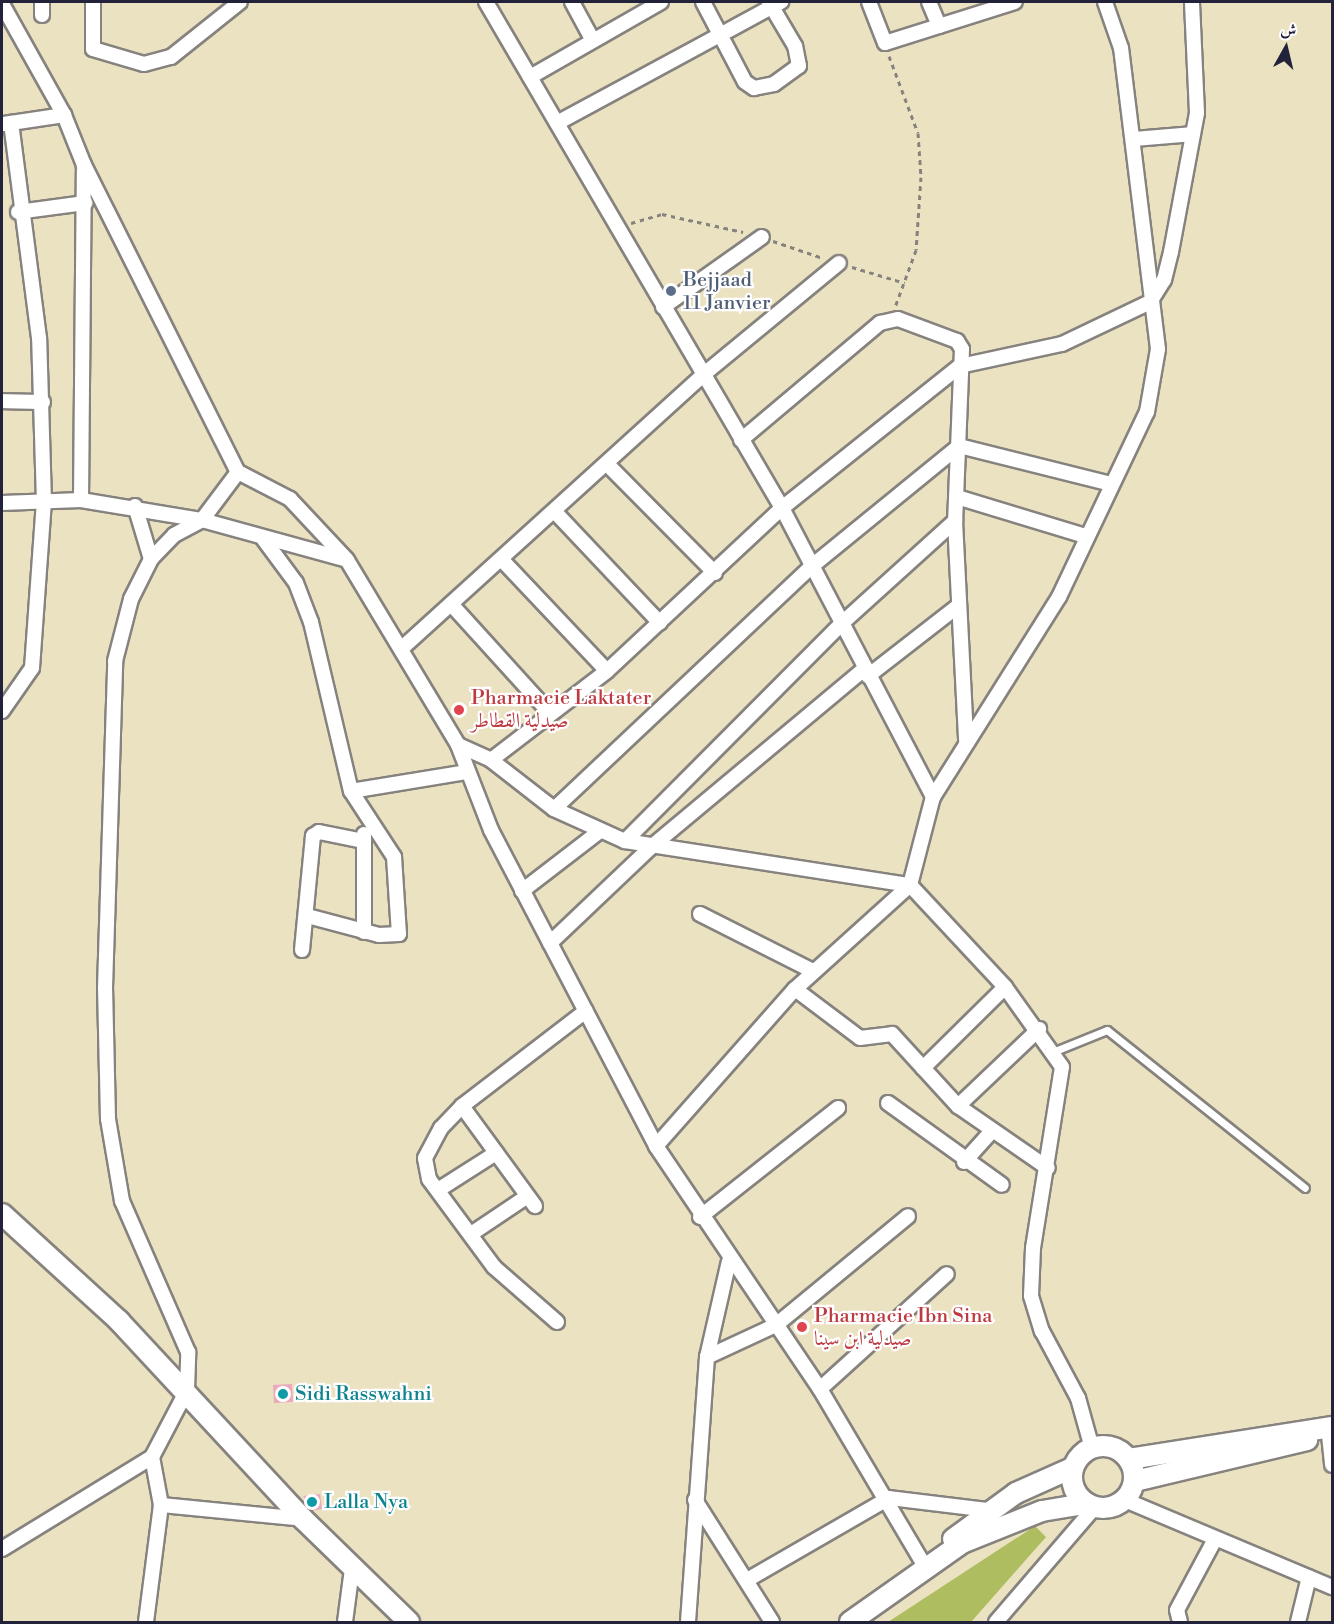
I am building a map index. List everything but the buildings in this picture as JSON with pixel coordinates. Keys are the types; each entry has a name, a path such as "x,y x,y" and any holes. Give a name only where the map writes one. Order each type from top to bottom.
{"main road":[{"path":"2,1214 187,1390 303,1519 409,1623"},
{"path":"927,1568 988,1510 1072,1468 1092,1448 1105,1446 1129,1459 1331,1432"},
{"path":"1135,1481 1331,1432"},
{"path":"850,1623 927,1568 1001,1524 1125,1500 1135,1481 1129,1459"},
{"path":"1072,1468 1071,1481 1089,1506"}],"street":[{"path":"93,2 93,49 144,64 180,52 240,2"},
{"path":"486,2 782,508 866,673 933,797"},
{"path":"573,2 592,39"},
{"path":"530,77 592,39 661,2"},
{"path":"556,123 720,34 774,3 795,46 799,66 774,84 754,88 745,82 720,34 703,2"},
{"path":"869,2 885,43 1015,2"},
{"path":"929,2 939,26"},
{"path":"656,1146 795,988 910,885 933,797 966,741 1059,597 1085,536 1147,412 1156,381 1158,349 1150,302 1135,139 1121,48 1105,2"},
{"path":"491,760 607,671 715,573 782,508 960,366 1062,344 1150,302 1164,279 1172,252 1193,134 1198,82 1192,2"},
{"path":"2,4 64,115 84,165 238,472 290,499 347,560 458,745 467,772 522,891 656,1146 729,1261 820,1389 889,1498 927,1568"},
{"path":"2,711 32,668 44,502 43,402 33,289 18,212 6,124 64,115"},
{"path":"1135,139 1193,134"},
{"path":"81,500 84,165"},
{"path":"18,212 85,203"},
{"path":"663,307 762,237"},
{"path":"401,650 609,465 703,375 838,263"},
{"path":"741,440 889,320 957,341 960,366 955,520 966,741"},
{"path":"2,401 43,402"},
{"path":"959,446 1111,484"},
{"path":"554,808 812,566 959,446"},
{"path":"609,465 715,573"},
{"path":"2,1550 152,1457 187,1390 188,1352 122,1201 108,1119 115,662 131,599 151,559 174,536 202,520 238,472"},
{"path":"957,497 1085,536"},
{"path":"2,503 81,500 135,506 202,520 347,560"},
{"path":"135,506 151,559"},
{"path":"556,513 660,623"},
{"path":"625,841 841,624 955,520"},
{"path":"262,537 296,583 311,622 351,791 363,817 394,857 399,928 396,937 364,932 307,916"},
{"path":"503,561 607,671"},
{"path":"451,604 550,714"},
{"path":"550,943 650,848 866,673 958,606"},
{"path":"458,745 491,760 554,808 625,841 650,848 910,885 1005,987 1054,1051 1062,1087 1033,1248 1032,1308 1072,1383 1092,1448"},
{"path":"351,791 467,772"},
{"path":"363,817 364,932"},
{"path":"522,891 600,831"},
{"path":"302,950 315,833 364,841"},
{"path":"700,914 813,971"},
{"path":"923,1068 1005,987"},
{"path":"795,988 860,1038 892,1034 958,1106 991,1132 1048,1168"},
{"path":"557,1322 501,1275 429,1179 425,1158 441,1128 462,1106 586,1011"},
{"path":"958,1106 1039,1029"},
{"path":"888,1102 964,1162 1002,1185"},
{"path":"462,1106 531,1201 471,1234"},
{"path":"700,1217 838,1108"},
{"path":"964,1162 991,1132"},
{"path":"438,1190 496,1153"},
{"path":"707,1357 776,1325 908,1216"},
{"path":"688,1623 707,1357 729,1261"},
{"path":"820,1389 947,1274"},
{"path":"1331,1432 1332,1465"},
{"path":"146,1623 161,1505 152,1457"},
{"path":"747,1580 889,1498 988,1510"},
{"path":"695,1500 772,1623"},
{"path":"1125,1500 1332,1587"},
{"path":"161,1505 303,1519"},
{"path":"996,1623 1089,1506"},
{"path":"1180,1623 1176,1614 1215,1539"},
{"path":"345,1623 352,1569"},
{"path":"1298,1623 1309,1577"}],"lane":[{"path":"1054,1051 1107,1030 1305,1188"}],"path":[{"path":"885,43 918,133 921,177 916,250 889,320"}],"green space":[{"path":"1035,1526 1046,1537 971,1622 888,1622"}],"place":[{"name":"Bejjaad 11 Janvier","path":"671,291"},
{"name":"Pharmacie Laktater صيدلية القطاطر","path":"459,710"},
{"name":"Pharmacie Ibn Sina صيدلية ابن سينا","path":"802,1327"},
{"name":"Sidi Rasswahni","path":"283,1394"},
{"name":"Lalla Nya","path":"312,1502"}]}
